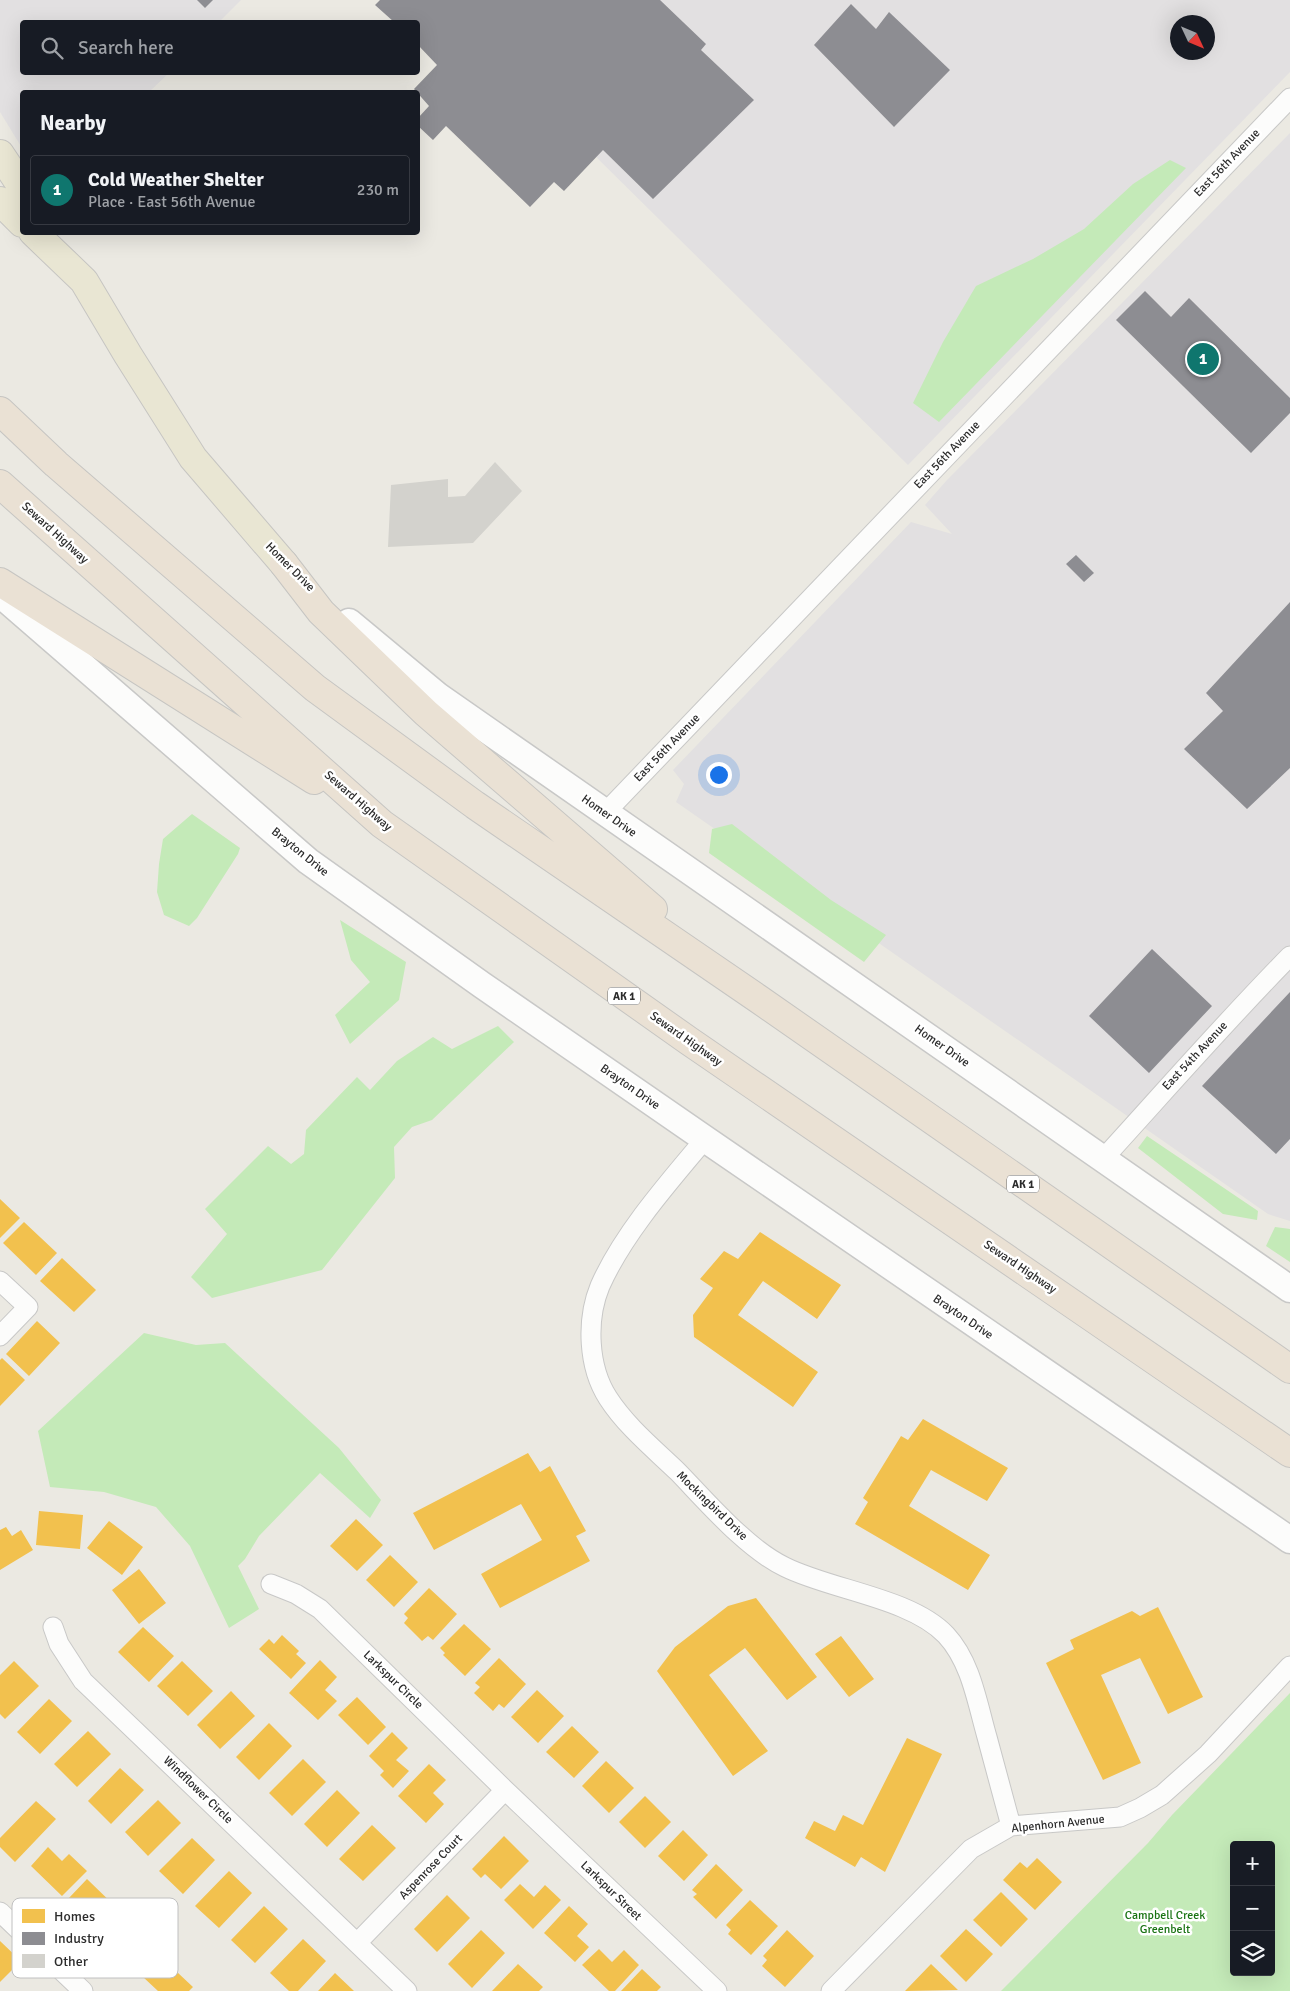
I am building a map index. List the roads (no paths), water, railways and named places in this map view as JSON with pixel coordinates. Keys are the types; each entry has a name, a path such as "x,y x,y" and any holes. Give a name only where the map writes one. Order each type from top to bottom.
{"highway":[{"name":"AK 1","path":"0,412 64,471 315,688 475,805 1290,1369"},
{"name":"Seward Highway","path":"0,484 382,824 689,1041 1290,1453"},
{"path":"284,564 322,612 426,712 756,998"},
{"path":"0,582 382,824"}],"main road":[{"path":"0,154 20,184"},
{"path":"0,201 20,221"},
{"name":"Homer Drive","path":"36,235 84,282 193,458 284,564 381,650 438,696 1290,1290"},
{"path":"54,235 84,282"},
{"name":"Brayton Drive","path":"0,594 308,861 482,985 704,1139 1290,1540"}],"street":[{"name":"East 56th Avenue","path":"605,813 1290,98"},
{"name":"East 54th Avenue","path":"1103,1159 1186,1065 1290,956"},
{"name":"Mockingbird Drive","path":"704,1139 654,1200 618,1254 600,1287 592,1313 591,1343 596,1370 607,1397 627,1422 742,1537 783,1566 816,1580 901,1607 926,1618 945,1634 961,1654 973,1685 1011,1826"},
{"path":"0,1281 28,1307 0,1336"},
{"name":"Larkspur Circle","path":"271,1584 296,1594 320,1609 506,1790"},
{"name":"Windflower Circle","path":"53,1626 59,1644 84,1681 407,1991"},
{"name":"Alpenhorn Avenue","path":"831,1991 971,1849 1011,1826 1120,1817 1162,1796 1208,1754 1290,1666"},
{"name":"Aspenrose Court","path":"357,1943 506,1790"},
{"name":"Larkspur Street","path":"506,1790 717,1991"},
{"path":"0,1912 12,1923"},
{"path":"69,1978 83,1991"}],"place":[{"name":"Cold Weather Shelter","path":"1203,359"}],"park label":[{"name":"Campbell Creek Greenbelt","path":"1165,1922"}]}
